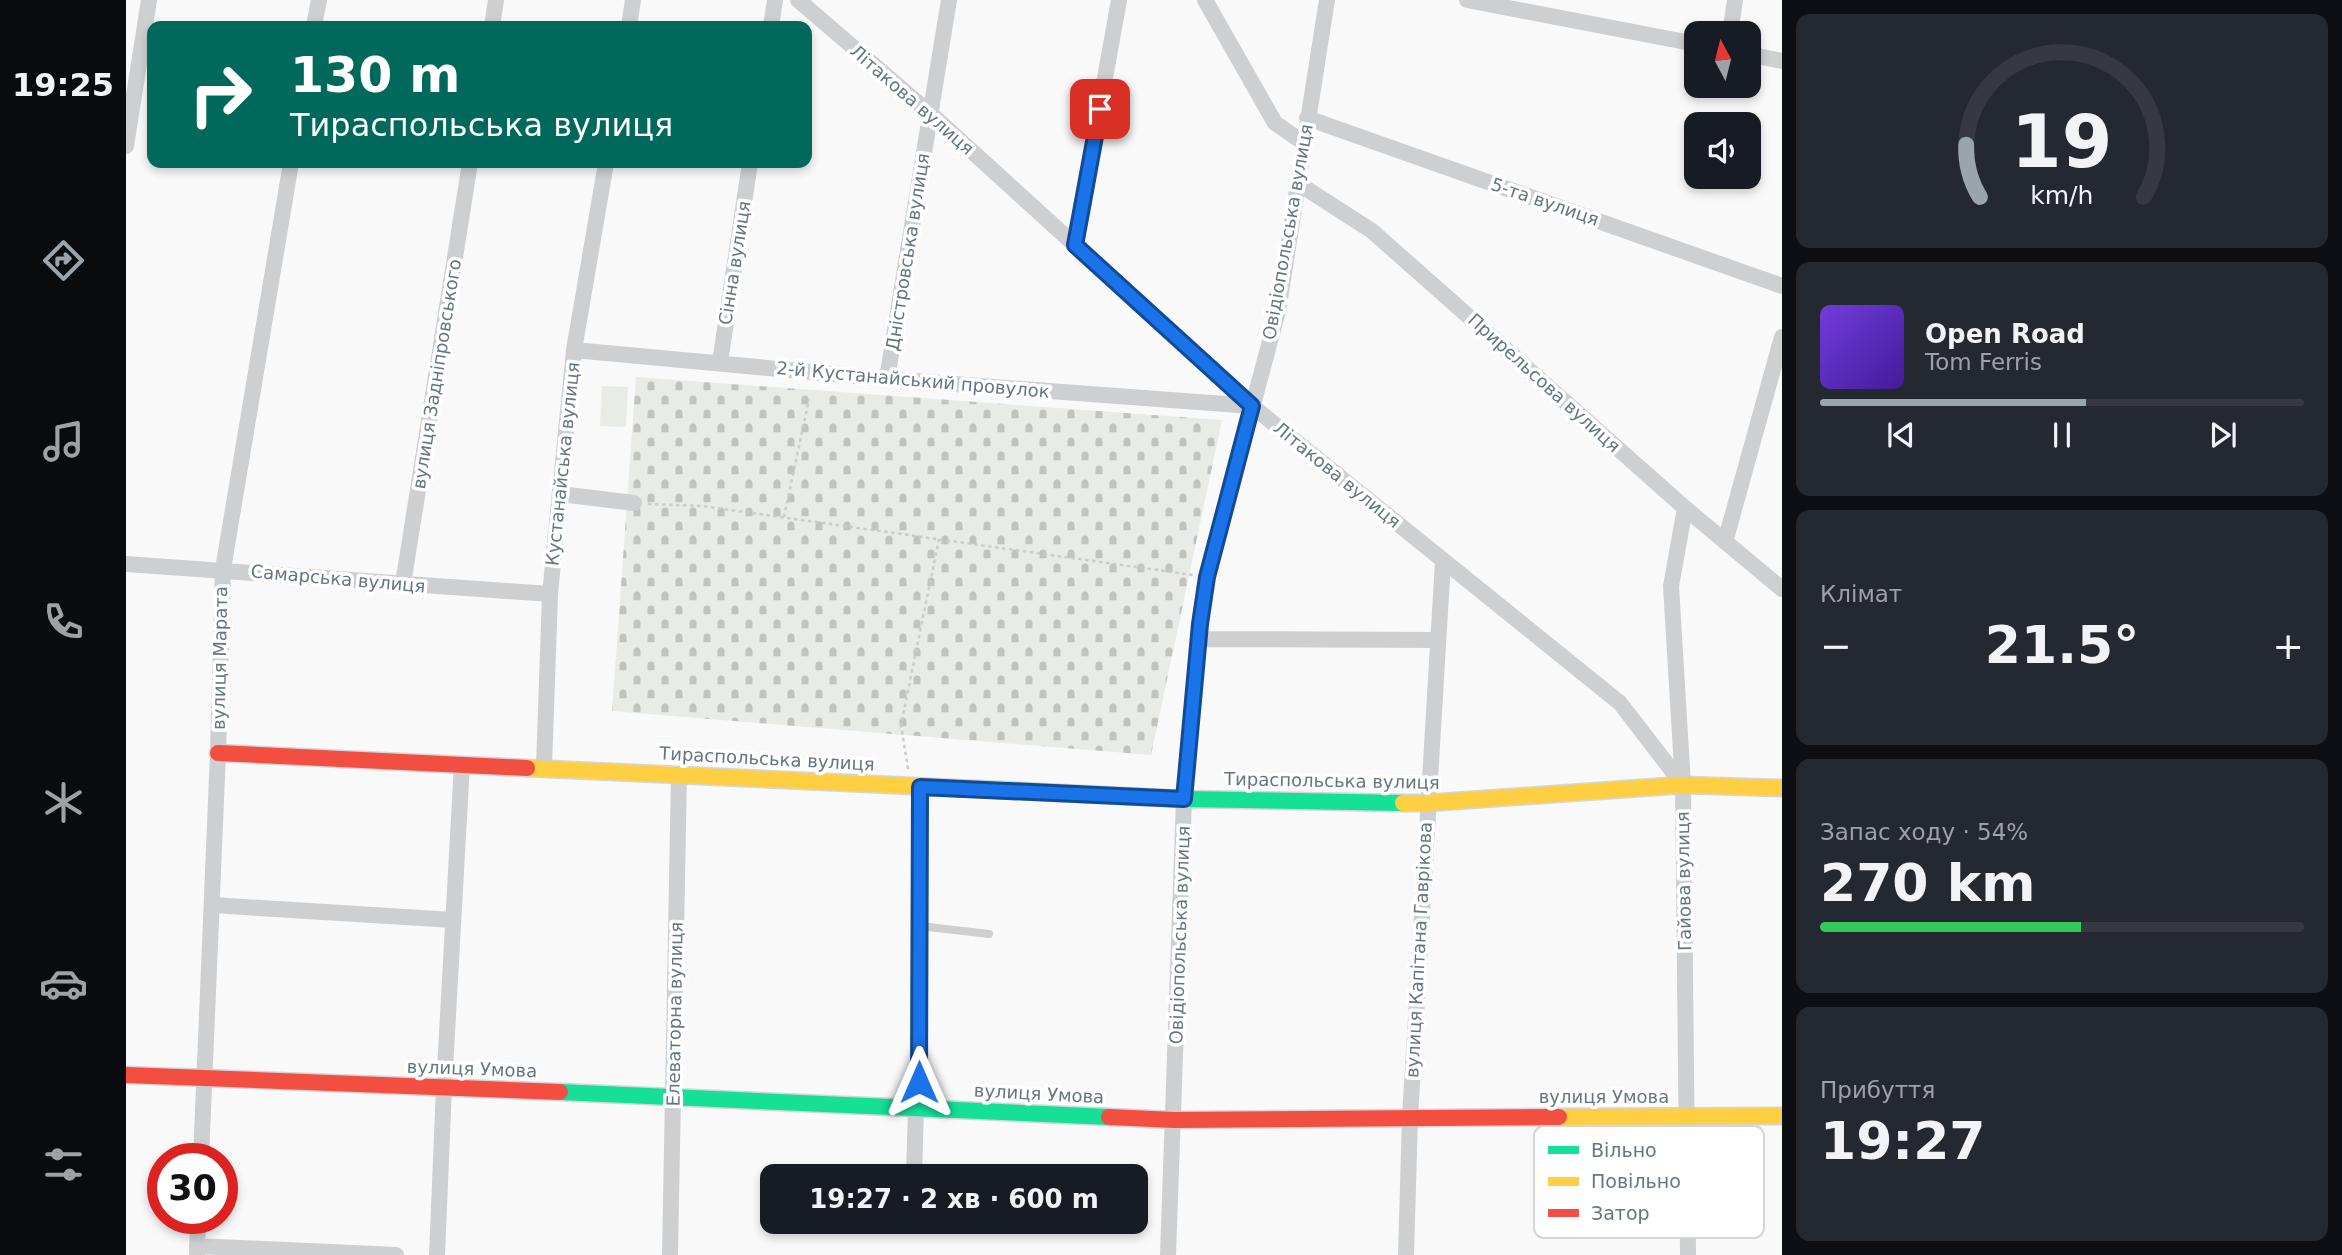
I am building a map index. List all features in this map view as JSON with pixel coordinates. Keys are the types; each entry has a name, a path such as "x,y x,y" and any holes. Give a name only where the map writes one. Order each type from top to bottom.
{"street":[{"path":"126,146 149,0"},
{"path":"315,21 319,0"},
{"path":"493,21 496,0"},
{"path":"630,21 633,0"},
{"path":"772,21 775,0"},
{"name":"Літакова вулиця","path":"798,0 931,114 1252,406 1620,703 1683,785"},
{"name":"Дністровська вулиця","path":"887,379 949,0"},
{"path":"1075,245 1119,0"},
{"path":"1205,0 1275,122 1304,143"},
{"name":"Овідіопольська вулиця","path":"1168,1255 1184,799 1199,639 1207,577 1279,311 1327,0"},
{"path":"1467,0 1684,42"},
{"path":"1732,21 1735,0"},
{"path":"1761,57 1782,61"},
{"name":"5-та вулиця","path":"1307,118 1782,286"},
{"name":"вулиця Марата","path":"202,1143 223,569 290,168"},
{"name":"вулиця Задніпровського","path":"403,584 469,168"},
{"name":"Кустанайська вулиця","path":"544,768 550,594 574,350 605,168"},
{"name":"Сінна вулиця","path":"720,362 749,168"},
{"name":"Прирельсова вулиця","path":"1299,184 1373,231 1685,508 1782,589"},
{"path":"1725,542 1782,337"},
{"name":"2-й Кустанайський провулок","path":"574,350 887,379 1252,406"},
{"path":"560,494 634,503"},
{"name":"Гайова вулиця","path":"1685,508 1671,586 1683,785 1687,1126"},
{"name":"вулиця Капітана Гаврікова","path":"1406,1255 1410,1117 1443,561"},
{"name":"Самарська вулиця","path":"126,564 550,594"},
{"path":"1199,639 1437,640"},
{"name":"Тираспольська вулиця","path":"218,753 1184,799 1427,803 1683,785 1782,788"},
{"path":"438,1255 444,1087 462,764"},
{"name":"Елеваторна вулиця","path":"670,1255 679,774"},
{"path":"915,786 920,926 915,1164"},
{"path":"212,905 453,920"},
{"name":"вулиця Умова","path":"126,1075 674,1096 1174,1120 1782,1116"},
{"path":"197,1250 396,1255"}],"lane":[{"path":"920,926 989,934"}],"path":[{"path":"784,517 809,398"},
{"path":"634,503 702,506 1207,577"},
{"path":"915,786 901,725 939,539"}],"green space":[{"path":"636,377 1222,420 1151,755 612,711"},
{"path":"602,386 628,387 626,427 600,426"}],"traffic: fast":[{"path":"1000,790 1184,799 1403,803"},
{"path":"560,1092 1109,1117"}],"traffic: slow":[{"path":"527,768 1000,790"},
{"path":"1403,803 1683,785 1782,788"},
{"path":"1559,1117 1782,1116"}],"traffic: jam":[{"path":"218,753 527,768"},
{"path":"126,1075 560,1092"},
{"path":"1109,1117 1174,1120 1559,1117"}],"route":[{"path":"919,1082 920,787 1184,799 1200,624 1207,577 1252,406 1075,245 1100,109"}]}
